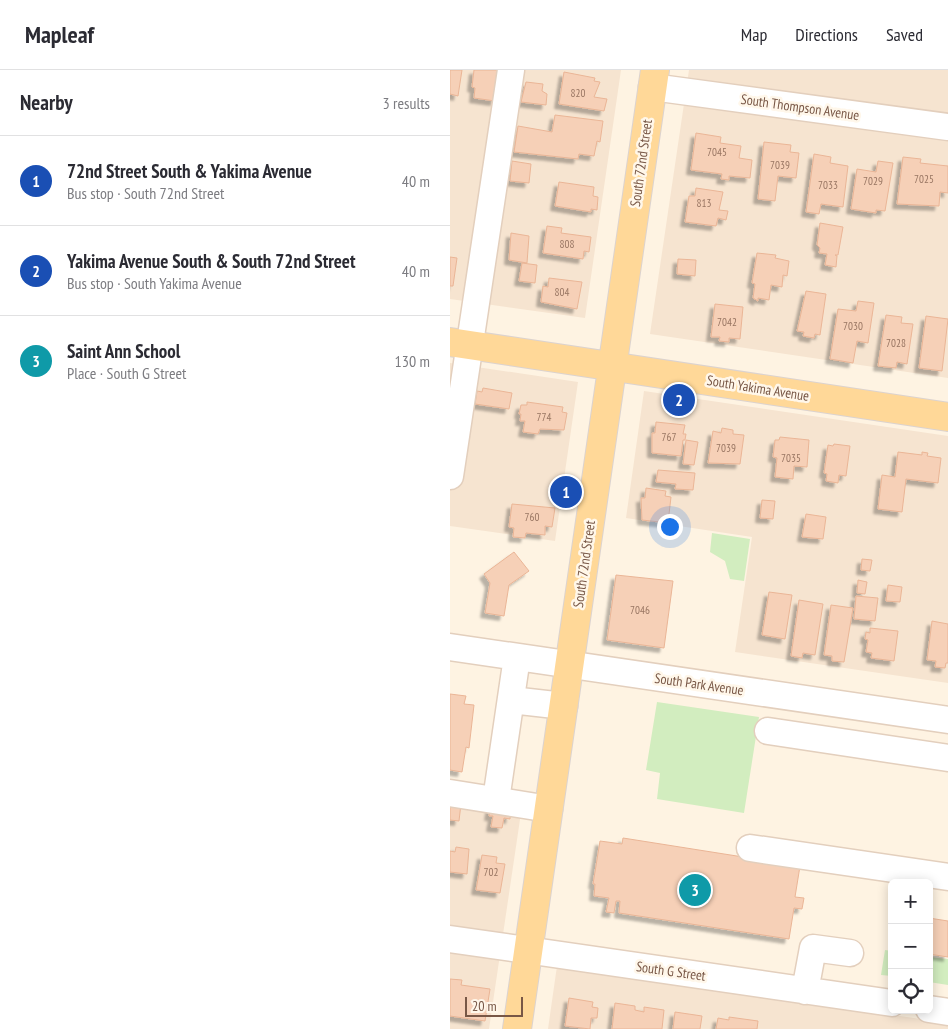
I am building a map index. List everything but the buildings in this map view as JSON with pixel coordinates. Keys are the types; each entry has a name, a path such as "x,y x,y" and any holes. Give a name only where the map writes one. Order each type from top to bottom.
{"main road":[{"name":"South 72nd Street","path":"517,1029 654,78"},
{"name":"South Yakima Avenue","path":"460,343 948,417"}],"street":[{"path":"450,476 460,343 511,70"},
{"name":"South Thompson Avenue","path":"654,78 948,127"},
{"name":"South Park Avenue","path":"450,647 948,720"},
{"path":"496,800 517,657"},
{"path":"511,700 564,706"},
{"path":"871,746 876,710"},
{"path":"768,731 948,758"},
{"path":"450,793 549,808"},
{"path":"750,848 948,877"},
{"name":"South G Street","path":"450,938 888,1003"},
{"path":"805,991 813,948 850,953"},
{"path":"933,1010 948,1012"}],"shaded area":[{"path":"450,70 621,70 585,318 450,299"},
{"path":"689,70 948,70 948,378 650,334"},
{"path":"450,363 578,382 555,541 450,526"},
{"path":"644,391 948,436 948,683 735,652 752,537 626,518"},
{"path":"450,795 522,806 489,1029 450,1029"},
{"path":"557,966 948,1023 948,1029 548,1029"}],"green space":[{"path":"712,533 750,539 744,581 730,579 725,561 710,552"},
{"path":"657,702 759,717 744,813 657,799 660,773 646,770"},
{"path":"885,950 888,950 888,976 881,975"},
{"path":"933,957 948,959 948,985 933,983"}],"place":[{"name":"Yakima Avenue South & South 72nd Street","path":"679,400"},
{"name":"72nd Street South & Yakima Avenue","path":"566,492"},
{"name":"Saint Ann School","path":"695,890"}]}
